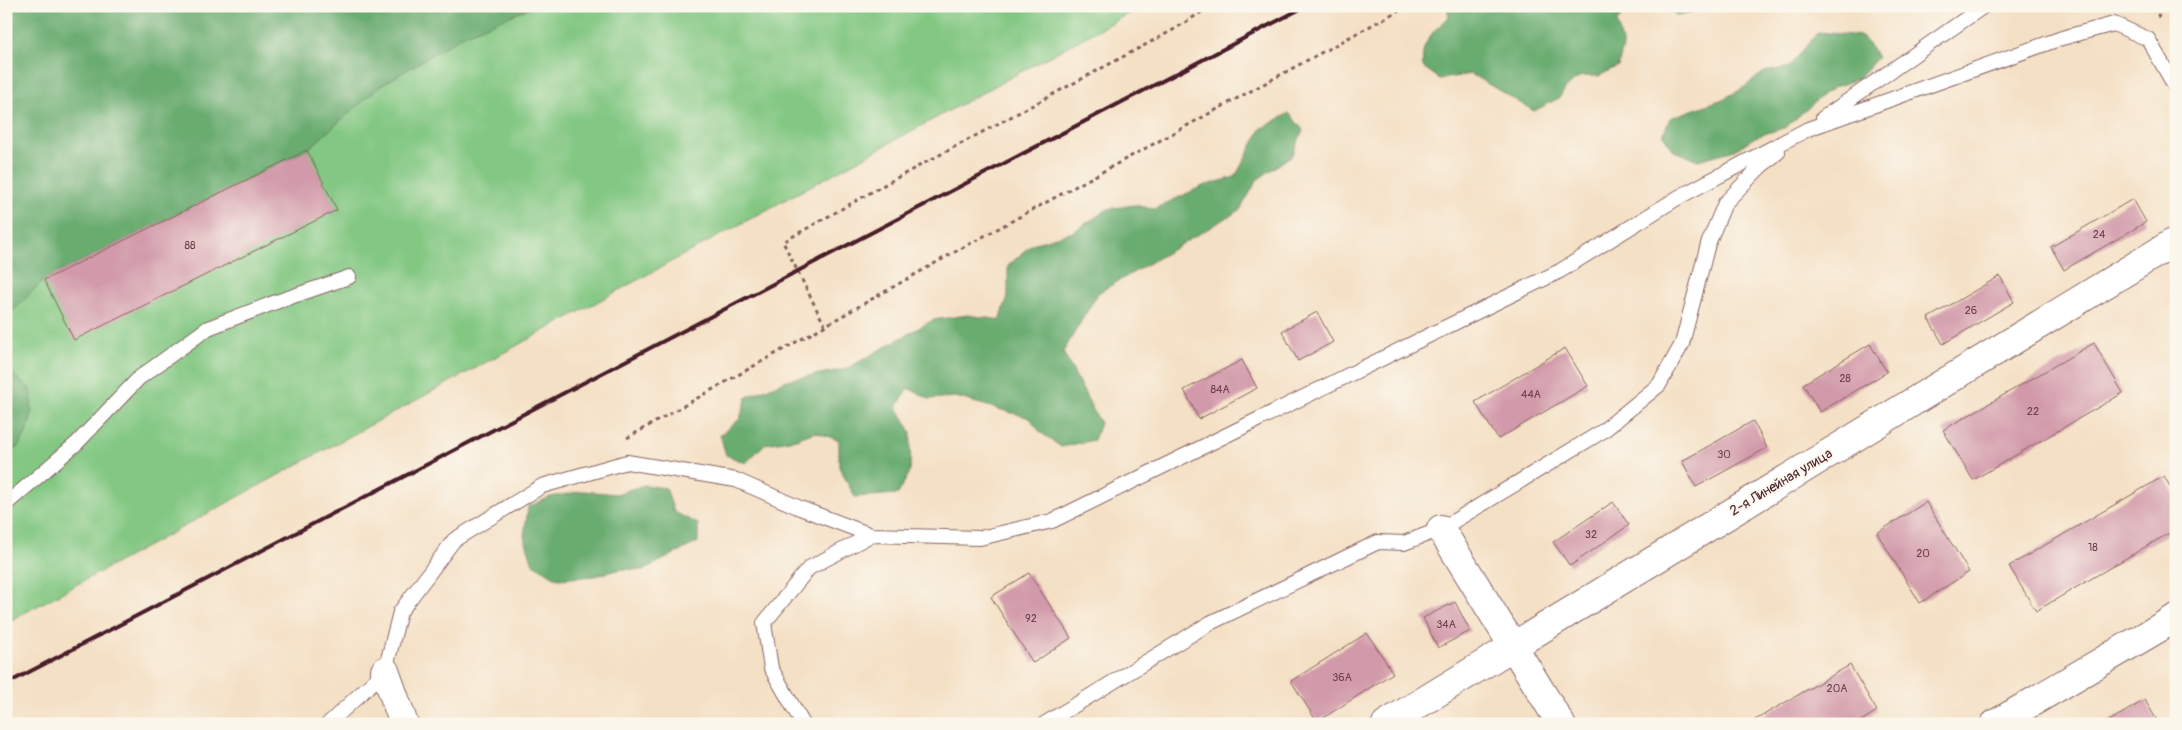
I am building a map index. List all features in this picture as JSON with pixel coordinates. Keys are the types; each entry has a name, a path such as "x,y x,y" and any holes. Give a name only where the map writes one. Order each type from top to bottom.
{"street":[{"name":"2-я Линейная улица","path":"1386,724 2176,241"},
{"path":"1441,529 1561,724"},
{"path":"1995,724 2176,618"},
{"path":"385,671 404,724"}],"lane":[{"path":"1044,724 1210,623 1378,542 1404,543 1441,529 1603,431 1659,385 1682,344 1708,244 1725,203 1760,167 1808,129 1984,6"},
{"path":"328,724 385,671 400,612 454,540 542,486 628,462 736,480 800,508 871,535 980,538 1052,521 1560,271 1679,197 1808,129 2062,38 2114,24 2148,39 2176,88"},
{"path":"6,504 77,443 139,378 208,328 350,277"},
{"path":"803,724 771,668 764,624 809,568 871,535"}],"path":[{"path":"825,326 782,242 891,181 1173,30 1211,6"},
{"path":"619,442 953,253 1407,6"}],"green space":[{"path":"6,6 1142,6 6,623"},
{"path":"6,6 534,6 464,35 379,87 307,150 44,280 6,318"},
{"path":"1447,6 1628,6 1617,22 1623,47 1618,66 1599,76 1581,76 1567,86 1559,98 1534,111 1471,74 1440,79 1423,67 1423,51 1428,39 1449,17"},
{"path":"1663,6 1726,6 1676,15"},
{"path":"1818,32 1862,36 1878,57 1858,79 1837,86 1825,93 1786,127 1755,137 1735,150 1698,160 1674,151 1663,135 1670,118 1723,99 1742,89 1764,72 1789,67"},
{"path":"1289,113 1303,130 1292,155 1257,180 1240,210 1098,293 1063,352 1100,423 1094,440 1061,447 1040,432 1030,418 956,397 929,399 908,388 897,407 911,432 910,471 898,494 855,497 839,467 839,440 815,432 796,439 765,444 746,463 726,455 720,435 740,419 747,397 787,380 846,369 933,320 968,315 1000,320 1008,296 1008,266 1032,244 1073,232 1108,209 1134,205 1154,209 1203,186 1235,177 1261,129"},
{"path":"6,369 30,389 31,410 25,436 6,460"},
{"path":"644,485 666,488 674,512 698,524 698,542 643,570 622,569 594,576 558,579 533,564 524,536 528,507 550,497 584,491 616,494"}],"building":[{"path":"307,150 337,210 74,340 44,280"},
{"path":"2133,199 2146,222 2064,270 2051,247"},
{"path":"2000,276 2014,302 1943,344 1928,318"},
{"path":"1317,312 1333,342 1298,361 1282,331"},
{"path":"2094,343 2123,393 1973,480 1943,430"},
{"path":"1870,344 1887,372 1820,412 1803,384"},
{"path":"1565,348 1588,386 1498,439 1475,402"},
{"path":"1242,360 1257,388 1199,419 1184,390"},
{"path":"1753,421 1767,448 1696,487 1682,461"},
{"path":"2164,476 2176,497 2176,529 2036,611 2009,566"},
{"path":"1613,502 1629,525 1570,566 1553,542"},
{"path":"1926,502 1969,572 1920,603 1877,533"},
{"path":"1029,573 1071,638 1033,663 991,597"},
{"path":"1455,602 1470,631 1438,648 1423,618"},
{"path":"1367,633 1393,673 1317,722 1291,681"},
{"path":"1850,665 1877,711 1856,724 1748,724"},
{"path":"2145,700 2159,724 2104,724"}],"railway":[{"path":"6,684 1306,6"}]}
